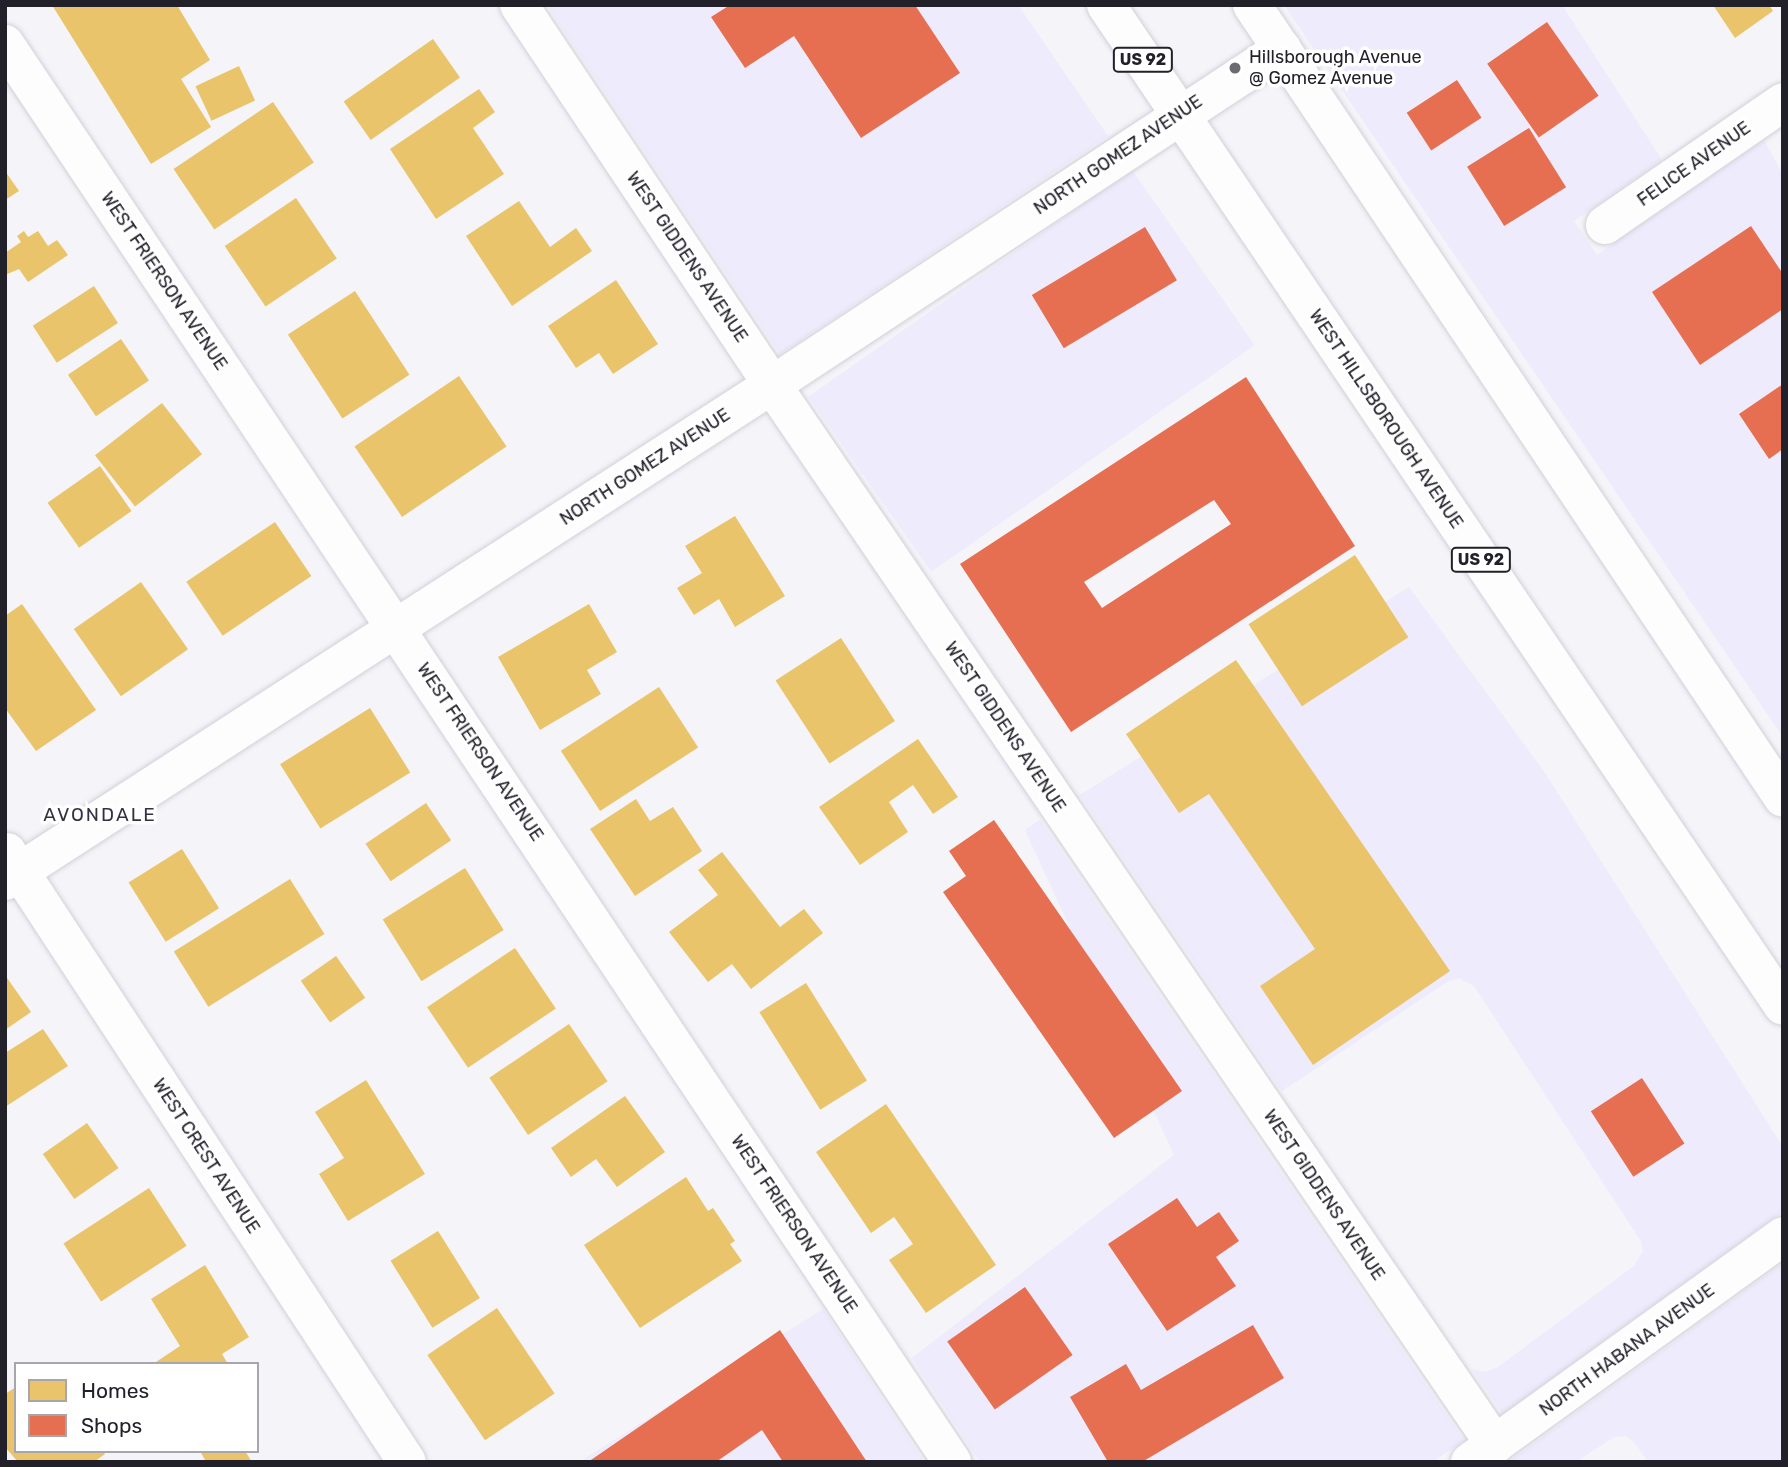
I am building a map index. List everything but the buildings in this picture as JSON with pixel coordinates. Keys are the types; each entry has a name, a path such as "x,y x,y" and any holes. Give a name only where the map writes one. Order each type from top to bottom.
{"street":[{"name":"WEST GIDDENS AVENUE","path":"519,5 1483,1454"},
{"name":"WEST HILLSBOROUGH AVENUE","path":"1106,5 1783,1006"},
{"path":"1252,5 1783,798"},
{"name":"WEST FRIERSON AVENUE","path":"5,44 397,627 952,1462"},
{"name":"NORTH GOMEZ AVENUE","path":"10,868 397,627 772,385 1179,114 1282,49"},
{"name":"FELICE AVENUE","path":"1605,225 1783,102"},
{"name":"WEST CREST AVENUE","path":"10,868 407,1462"},
{"name":"NORTH HABANA AVENUE","path":"1483,1454 1783,1236"}],"shaded area":[{"path":"547,5 1018,5 1108,136 780,354"},
{"path":"1284,5 1562,5 1662,160 1574,221 1597,255 1764,140 1783,175 1783,737"},
{"path":"1132,170 1255,345 931,572 808,397"},
{"path":"1409,587 1545,773 1783,1147 1783,1211 1503,1414 1472,1369 1486,1372 1498,1367 1634,1266 1643,1251 1641,1241 1474,986 1459,978 1447,982 1282,1091 1080,795"},
{"path":"1040,820 1464,1441 1432,1462 980,1462 912,1358 1174,1155 1025,830"},
{"path":"1783,1263 1783,1462 1648,1462 1635,1443 1626,1436 1614,1437 1576,1462 1508,1462"},
{"path":"823,1309 924,1462 579,1462"}],"place":[{"name":"Hillsborough Avenue @ Gomez Avenue","path":"1235,68"}],"district":[{"name":"AVONDALE","path":"100,815"}]}
